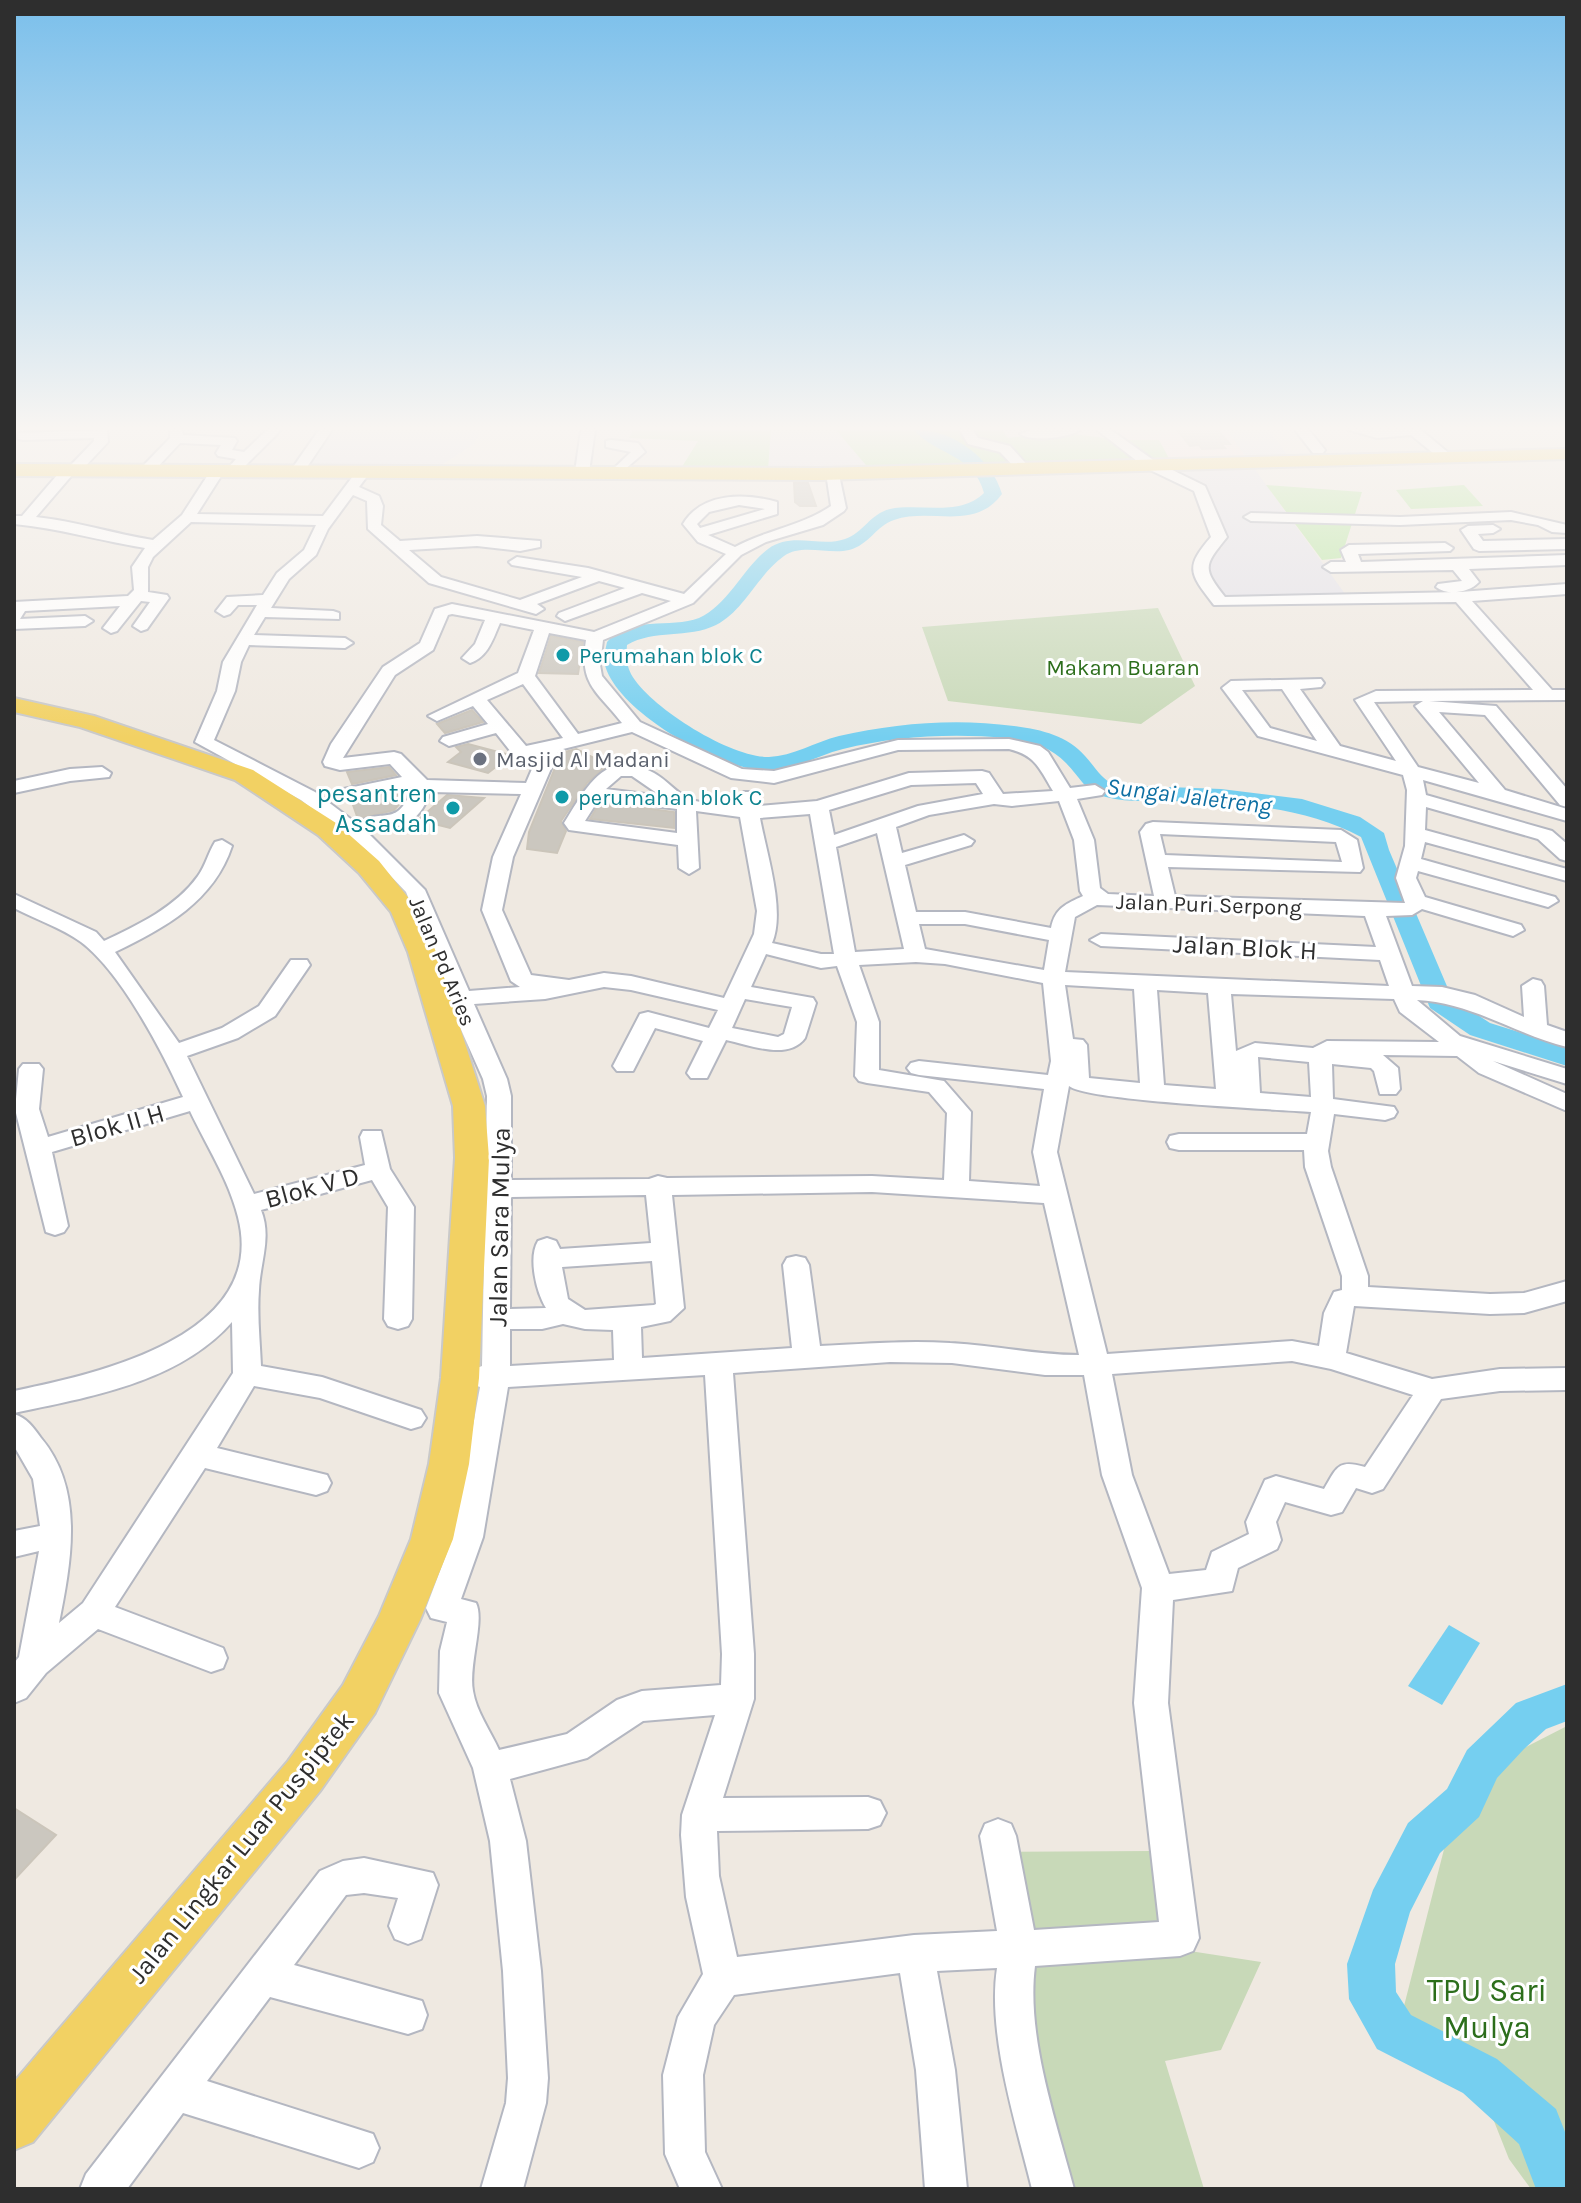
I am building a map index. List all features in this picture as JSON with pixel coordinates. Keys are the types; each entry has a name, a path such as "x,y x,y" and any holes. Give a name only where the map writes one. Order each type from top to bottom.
{"main road":[{"name":"Jalan Lingkar Luar Puspiptek","path":"14,705 86,721 244,775 327,829 369,867 404,910 422,952 469,1106 478,1377 449,1464 432,1539 399,1620 359,1699 304,1776 14,2123"}],"street":[{"path":"67,549 86,533"},
{"path":"97,533 154,545"},
{"path":"111,628 143,587 140,567 154,545 169,533"},
{"name":"Jalan Pd Aries","path":"319,533 311,552 292,565 243,640 232,662 226,691 205,743 295,788 373,846 415,890 458,998 495,1079"},
{"path":"381,533 435,580 565,616 603,633"},
{"path":"696,534 700,533"},
{"path":"419,783 394,758 340,764 332,762 340,744 389,671 427,646 441,612 452,609 543,627 603,633 687,600 736,552 782,533"},
{"path":"1217,533 1219,537 1200,562 1207,585 1218,601 1460,597 1548,592 1567,588 1554,572 1567,572"},
{"path":"1470,533 1479,546 1566,544"},
{"path":"696,534 709,543 736,552"},
{"path":"396,546 477,541 520,546 535,544"},
{"path":"1331,567 1457,565 1566,544"},
{"path":"1355,567 1349,550 1445,548"},
{"path":"517,562 598,576 687,600"},
{"path":"1345,587 1469,585 1471,582 1457,565"},
{"path":"521,605 598,576"},
{"path":"565,616 642,587"},
{"path":"1548,592 1562,607"},
{"path":"1460,597 1548,696"},
{"path":"14,616 19,606 161,598 141,626"},
{"path":"224,611 233,600 333,616"},
{"path":"470,658 482,646 495,616"},
{"path":"14,624 85,621"},
{"path":"437,716 526,676 543,627"},
{"name":"Jalan Puri Serpong","path":"603,633 591,665 594,677 634,726 730,771 752,777 797,772 898,745 1009,744 1037,753 1076,815 1084,840 1090,891 1100,898 1377,910 1413,905 1513,930"},
{"path":"243,640 345,643"},
{"path":"526,676 575,742"},
{"path":"1287,683 1333,750"},
{"path":"1315,683 1237,685 1231,688 1260,730 1567,815"},
{"path":"1365,703 1376,696 1567,695"},
{"path":"477,700 522,753 634,726"},
{"path":"1365,703 1490,710 1567,801"},
{"path":"1365,703 1411,770 1417,798 1413,863 1406,882 1413,905"},
{"path":"1424,706 1498,794"},
{"path":"449,741 501,726"},
{"path":"551,747 503,857 492,917 522,981 569,987"},
{"path":"686,805 637,770 628,768 612,772 593,793 574,823 576,826 688,840"},
{"path":"14,787 70,775 102,773"},
{"path":"593,793 749,812 819,807 909,779 977,776 1009,803 1063,793 1095,791"},
{"path":"699,1073 762,947 767,911 749,812 752,777"},
{"path":"364,825 409,817 415,810 419,783"},
{"path":"341,795 419,783 533,789"},
{"path":"827,844 990,789"},
{"path":"1417,798 1545,835 1567,855"},
{"path":"686,805 689,868"},
{"path":"819,807 846,960 868,1022 867,1076 936,1086 959,1112 956,1187"},
{"path":"885,823 916,955"},
{"path":"1159,861 1353,868 1347,840 1341,836 1160,827 1150,832 1166,902"},
{"path":"1415,833 1567,875"},
{"path":"895,862 964,841"},
{"path":"103,950 134,935 191,895 215,871 222,846"},
{"path":"1413,863 1548,901"},
{"path":"1100,980 1100,898 1069,910 1060,936 1077,1081 1082,1085 1239,1099 1386,1100 1386,1068 1381,1062 1320,1054 1250,1050 1246,1054 1239,1099"},
{"path":"14,900 75,930 103,950 145,1006 174,1053 246,1205 253,1233 252,1261 245,1288 247,1374 198,1455 94,1613 34,1663 14,1688"},
{"path":"1377,910 1389,954 1408,998 1453,1044 1506,1079 1567,1103"},
{"path":"907,918 965,918 1060,936"},
{"name":"Jalan Blok H","path":"1101,940 1389,954"},
{"path":"762,947 821,961 916,955 958,958 1063,978 1408,998"},
{"path":"174,1053 230,1033 267,1011 299,965"},
{"path":"723,1978 914,1953 1107,1945 1180,1938 1151,1703 1158,1588 1117,1475 1096,1365 1045,1152 1063,1061 1060,1016 1063,978"},
{"path":"458,998 569,987 595,980 734,998 805,1003 794,1038 781,1044 717,1035 648,1019 625,1066"},
{"path":"1145,984 1153,1093"},
{"path":"1533,986 1536,1030"},
{"path":"1219,987 1239,1099"},
{"path":"1250,1001 1408,998 1442,994 1467,1000 1567,1040"},
{"path":"1320,1054 1327,1048 1477,1046 1567,1077"},
{"path":"1320,1054 1323,1100 1318,1167 1355,1276 1355,1296"},
{"path":"919,1068 1058,1083"},
{"name":"Blok II H","path":"31,1069 27,1109 39,1148 55,1226"},
{"name":"Jalan Sara Mulya","path":"490,1768 456,1693 456,1651 465,1613 442,1608 468,1537 478,1377 498,1319 500,1116 495,1079"},
{"name":"Blok II H","path":"39,1148 196,1101"},
{"name":"Blok V D","path":"372,1137 378,1170 401,1207 398,1319"},
{"path":"1179,1142 1318,1142"},
{"name":"Blok V D","path":"246,1205 378,1170"},
{"path":"658,1184 670,1308 660,1314 593,1321 558,1308 549,1291 548,1253 664,1251"},
{"path":"499,1189 658,1184 872,1184 1056,1195"},
{"path":"796,1265 807,1356"},
{"path":"14,1402 99,1382 161,1361 211,1328 245,1288"},
{"path":"1332,1359 1333,1332 1344,1299 1355,1296 1490,1304 1524,1303 1567,1291"},
{"path":"498,1319 542,1319 566,1313"},
{"path":"627,1319 628,1368"},
{"path":"478,1377 920,1351 978,1355 1045,1365 1096,1365 1292,1351 1332,1359 1432,1390 1500,1380 1567,1379"},
{"path":"701,2189 685,2154 683,2075 697,2017 723,1978 699,1854 700,1815 737,1699 737,1638 718,1362"},
{"path":"247,1374 322,1388 411,1418"},
{"path":"1158,1588 1221,1582 1223,1561 1266,1540 1261,1522 1276,1488 1331,1503 1349,1474 1372,1481 1432,1390"},
{"path":"14,1425 34,1448 51,1482 56,1501 58,1535 34,1663"},
{"path":"198,1455 316,1483"},
{"path":"14,1544 58,1535"},
{"path":"94,1613 211,1658"},
{"path":"502,2189 526,2103 528,2078 513,1868 490,1768 575,1747 629,1711 642,1706 737,1699"},
{"path":"700,1815 868,1813"},
{"path":"998,1836 1019,1947 1012,1997 1030,2098 1053,2189"},
{"path":"101,2189 333,1883 344,1876 357,1874 420,1885 408,1926"},
{"path":"914,1953 942,2124 946,2189"},
{"path":"263,1976 408,2015"},
{"path":"176,2091 359,2148"}],"shaded area":[{"path":"1221,533 1301,533 1348,598 1212,601 1202,554 1222,548"}],"green space":[{"path":"1302,533 1349,533 1341,558 1322,560"},
{"name":"Makam Buaran","path":"1158,608 1195,686 1141,724 948,701 922,627"},
{"name":"TPU Sari Mulya","path":"1567,1726 1567,2189 1531,2189 1509,2159 1484,2096 1392,2053 1452,1818 1516,1752"},
{"path":"1153,1851 1164,1947 1261,1962 1221,2050 1165,2061 1204,2189 1061,2189 993,1852"}],"water":[{"path":"1449,1625 1480,1643 1442,1705 1408,1686"}],"building":[{"name":"Perumahan blok C","path":"551,636 583,642 578,674 539,673"},
{"path":"472,710 483,722 445,733 437,724"},
{"name":"Masjid Al Madani","path":"468,744 510,756 488,773 448,762 461,752 456,747"},
{"name":"perumahan blok C","path":"576,749 608,765 587,783 561,821 566,831 557,853 527,849 529,832 561,753"},
{"path":"389,767 396,775 352,784 347,772"},
{"path":"405,791 404,799 394,810 358,819 352,802"},
{"name":"pesantren Assadah","path":"447,795 484,798 450,828 418,820"},
{"path":"600,802 674,812 674,828 590,819"},
{"path":"14,1808 56,1835 14,1880"}],"waterway":[{"name":"Sungai Jaletreng","path":"866,533 846,545 783,548 767,560 722,610 706,622 626,636 617,642 615,660 621,676 634,693 674,725 720,751 757,763 779,763 839,743 892,734 947,729 1005,731 1040,738 1061,747 1076,759 1093,782 1107,790 1124,794 1195,795 1275,802 1328,813 1351,822 1372,833 1376,850 1440,1002 1480,1029 1567,1057"},
{"name":"Sungai Jaletreng","path":"1562,2189 1538,2127 1480,2076 1394,2032 1373,1999 1371,1964 1389,1906 1424,1838 1463,1803 1482,1764 1509,1736 1531,1716 1567,1702"}],"place":[{"name":"Perumahan blok C","path":"563,655"},
{"name":"Masjid Al Madani","path":"480,759"},
{"name":"perumahan blok C","path":"562,797"},
{"name":"pesantren Assadah","path":"453,808"}]}
